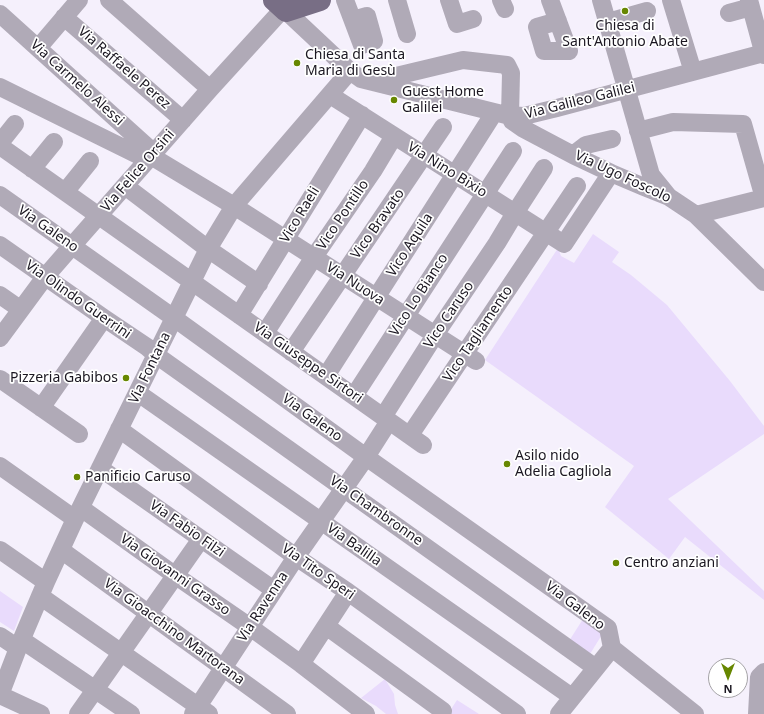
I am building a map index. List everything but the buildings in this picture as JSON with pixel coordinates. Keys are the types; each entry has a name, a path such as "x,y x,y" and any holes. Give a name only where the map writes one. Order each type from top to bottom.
{"main road":[{"path":"281,7 320,0"}],"street":[{"path":"38,48 79,0"},
{"path":"109,0 210,89"},
{"path":"345,0 362,45 374,41"},
{"path":"397,0 407,34"},
{"path":"449,0 457,24 474,20"},
{"path":"550,0 558,21 569,51 544,51 537,27 558,21"},
{"path":"601,0 651,175 669,197"},
{"path":"671,0 694,72"},
{"path":"729,13 754,6 764,54"},
{"name":"Via Felice Orsini","path":"0,338 45,277 281,7"},
{"name":"Via Galileo Galilei","path":"281,7 350,71 361,79 502,114 524,116 764,54"},
{"path":"608,22 647,11"},
{"name":"Via Carmelo Alessi","path":"0,14 38,48 151,156"},
{"name":"Via Raffaele Perez","path":"64,17 183,120"},
{"path":"386,85 396,76 463,60 507,65 511,73 502,114"},
{"name":"Via Fontana","path":"0,695 43,589 78,513 208,249 234,206 350,71"},
{"path":"0,87 151,156"},
{"name":"Via Nino Bixio","path":"330,95 564,244 610,173"},
{"name":"Via Ugo Foscolo","path":"502,114 522,128 573,155 610,173 669,197 696,215 764,282"},
{"name":"Vico Aquila","path":"326,376 454,175 502,114"},
{"name":"Vico Raeli","path":"239,315 362,116"},
{"path":"638,131 673,122 743,124 764,198 696,215"},
{"path":"0,145 16,124"},
{"name":"Vico Bravato","path":"291,352 443,127"},
{"name":"Vico Pontillo","path":"265,333 314,257 373,171 394,136"},
{"path":"573,155 586,145 612,139"},
{"path":"32,169 54,142"},
{"name":"Via Giuseppe Sirtori","path":"0,145 416,440"},
{"name":"Vico Lo Bianco","path":"354,396 513,151"},
{"name":"Via Nuova","path":"151,156 234,206 470,357"},
{"path":"65,192 90,160"},
{"name":"Vico Caruso","path":"386,419 435,335 544,168"},
{"path":"126,186 208,249 259,284"},
{"name":"Vico Tagliamento","path":"416,440 470,357 546,232 576,186"},
{"name":"Via Galeno","path":"0,195 608,628 612,648"},
{"name":"Via Olindo Guerrini","path":"0,245 147,347 156,355"},
{"path":"0,295 20,309"},
{"path":"41,408 104,318"},
{"name":"Via Chambronne","path":"156,355 596,668"},
{"path":"0,379 79,434"},
{"name":"Via Balilla","path":"138,393 572,697"},
{"name":"Via Ravenna","path":"200,711 223,668 296,557 366,457 386,419"},
{"name":"Via Tito Speri","path":"119,429 517,714"},
{"name":"Via Giovanni Grasso","path":"0,466 78,513 176,576 301,664 366,714"},
{"name":"Via Fabio Filzi","path":"100,468 274,590"},
{"path":"78,714 201,539"},
{"path":"0,550 43,589 121,652 200,711"},
{"name":"Via Gioacchino Martorana","path":"61,550 287,714"},
{"path":"301,664 348,592"},
{"path":"326,626 443,711"},
{"path":"0,636 20,644 131,714"},
{"path":"559,714 612,648 695,714"},
{"path":"757,714 759,677 764,672"},
{"path":"0,695 41,714"}],"shaded area":[{"path":"593,234 619,252 612,262 631,275 667,305 730,381 764,426 764,434 668,499 764,591 764,600 685,537 669,559 605,507 634,466 485,360 558,248 561,256 574,263"},
{"path":"0,591 23,607 14,631 0,622"},
{"path":"583,619 603,633 590,654 569,641"},
{"path":"385,679 394,694 398,714 386,714 376,706 361,698"},
{"path":"457,700 479,714 448,714"}],"place":[{"name":"Chiesa di Sant'Antonio Abate","path":"625,11"},
{"name":"Chiesa di Santa Maria di Gesù","path":"297,63"},
{"name":"Guest Home Galilei","path":"394,100"},
{"name":"Pizzeria Gabibos","path":"126,378"},
{"name":"Asilo nido Adelia Cagliola","path":"507,464"},
{"name":"Panificio Caruso","path":"77,477"},
{"name":"Centro anziani","path":"616,563"}]}
